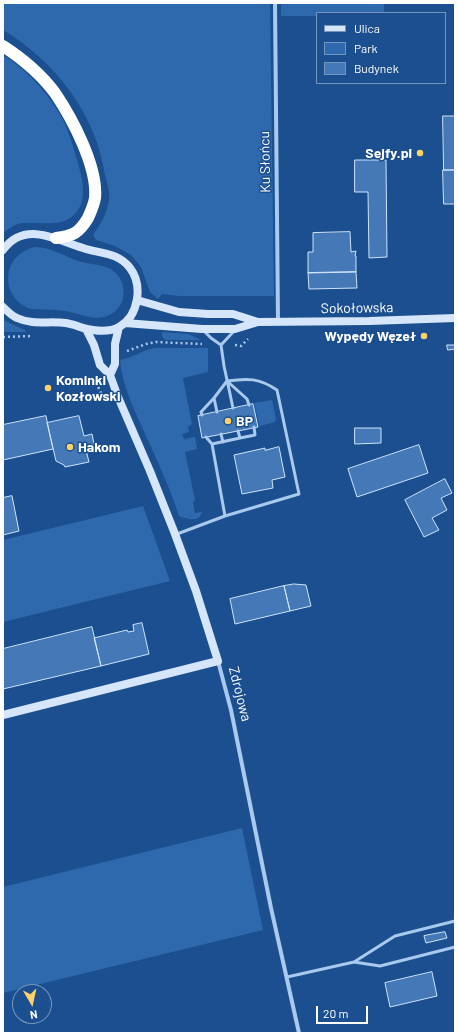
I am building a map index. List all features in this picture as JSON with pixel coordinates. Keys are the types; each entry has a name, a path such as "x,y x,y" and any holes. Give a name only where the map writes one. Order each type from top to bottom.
{"highway":[{"path":"3,46 19,56 33,68 54,93 78,134 89,160 94,177 95,197 92,209 85,222 75,234 56,238"}],"street":[{"name":"Ku Słońcu","path":"275,3 278,322"},
{"path":"3,250 12,241 27,234 44,234 84,248 108,253 121,260 131,269 136,280 137,300 133,311 122,325 115,344 115,364 110,375"},
{"name":"Sokołowska","path":"137,300 179,312 233,314 258,322 369,321 455,318"},
{"name":"Sokołowska","path":"3,307 17,318 66,324 101,331 112,330 122,325 235,330 258,322"},
{"name":"Zdrojowa","path":"86,329 94,345 100,365 110,375 150,471 196,591 218,661 231,710 299,1033"},
{"path":"3,715 218,661"}],"lane":[{"path":"202,329 221,345 227,381 234,408"},
{"path":"221,345 235,330"},
{"path":"175,534 225,516 299,494 277,390 265,382 248,378 227,381 201,412 202,415"},
{"path":"227,381 247,399 248,405"},
{"path":"214,398 217,412"},
{"path":"212,444 255,435 254,427"},
{"path":"238,431 240,438"},
{"path":"221,434 223,442"},
{"path":"206,438 212,444 225,516"},
{"path":"287,977 354,962 395,936 455,922"},
{"path":"354,962 380,966 455,947"}],"path":[{"path":"3,337 34,336"},
{"path":"121,352 130,351 146,344 156,342 205,344"}],"green space":[{"path":"3,3 270,3 274,296 178,296 162,294 158,299 150,292 141,267 131,255 115,246 96,240 93,235 101,223 108,204 109,196 100,153 93,131 70,91 56,73 40,57 3,30"},
{"path":"281,3 384,3 384,12 316,12 316,16 281,16"},
{"path":"3,55 18,65 32,78 47,95 59,113 66,126 81,173 83,198 77,212 64,221 56,223 19,224 3,233"},
{"path":"35,247 52,250 78,261 113,270 122,282 124,292 122,302 119,307 107,316 94,318 61,310 31,309 21,304 9,287 8,277 10,267 15,259 24,252"},
{"path":"3,320 25,330 26,332 3,332"},
{"path":"162,332 188,334 201,340 165,340 162,336"},
{"path":"154,348 208,348 208,372 183,378 192,424 188,427 189,432 182,434 184,439 195,437 197,449 185,452 195,500 193,502 195,513 202,512 196,519 189,519 179,516 166,482 131,402 123,378 120,360"},
{"path":"272,400 276,419 275,422 260,426 254,403"},
{"path":"143,506 170,581 3,622 3,540"},
{"path":"242,828 263,930 40,984 12,984 12,991 3,993 3,887"}],"building":[{"path":"443,116 455,116 455,170 444,170"},
{"path":"355,160 386,160 387,257 369,258 368,192 355,192"},
{"path":"443,170 455,170 455,204 444,204"},
{"path":"350,232 351,252 356,251 356,272 308,273 308,252 313,252 313,233"},
{"path":"356,272 357,288 309,289 308,273"},
{"path":"447,345 455,345 455,349 448,350"},
{"path":"253,404 258,427 202,438 198,416"},
{"path":"46,416 53,449 3,460 3,425"},
{"path":"79,416 84,436 92,434 94,444 85,446 89,462 65,467 56,461 47,423"},
{"path":"355,428 381,428 381,443 355,444"},
{"path":"419,445 428,473 357,497 348,469"},
{"path":"279,447 285,477 272,480 273,488 242,494 234,455 265,448 265,450"},
{"path":"445,479 452,493 441,498 447,510 432,518 439,530 424,537 405,500"},
{"path":"12,496 19,531 3,535 3,498"},
{"path":"294,584 306,585 311,606 290,611 284,586"},
{"path":"284,586 290,611 235,624 230,599"},
{"path":"142,623 149,654 101,666 94,638 127,630 128,632 134,631 133,625"},
{"path":"92,627 101,666 3,689 3,649"},
{"path":"445,932 447,938 426,943 424,936"},
{"path":"432,972 437,996 390,1007 385,983"}],"place":[{"name":"Sejfy.pl","path":"420,153"},
{"name":"Wypędy Węzeł","path":"424,336"},
{"name":"Kominki Kozłowski","path":"48,388"},
{"name":"BP","path":"228,421"},
{"name":"Hakom","path":"70,447"}]}
